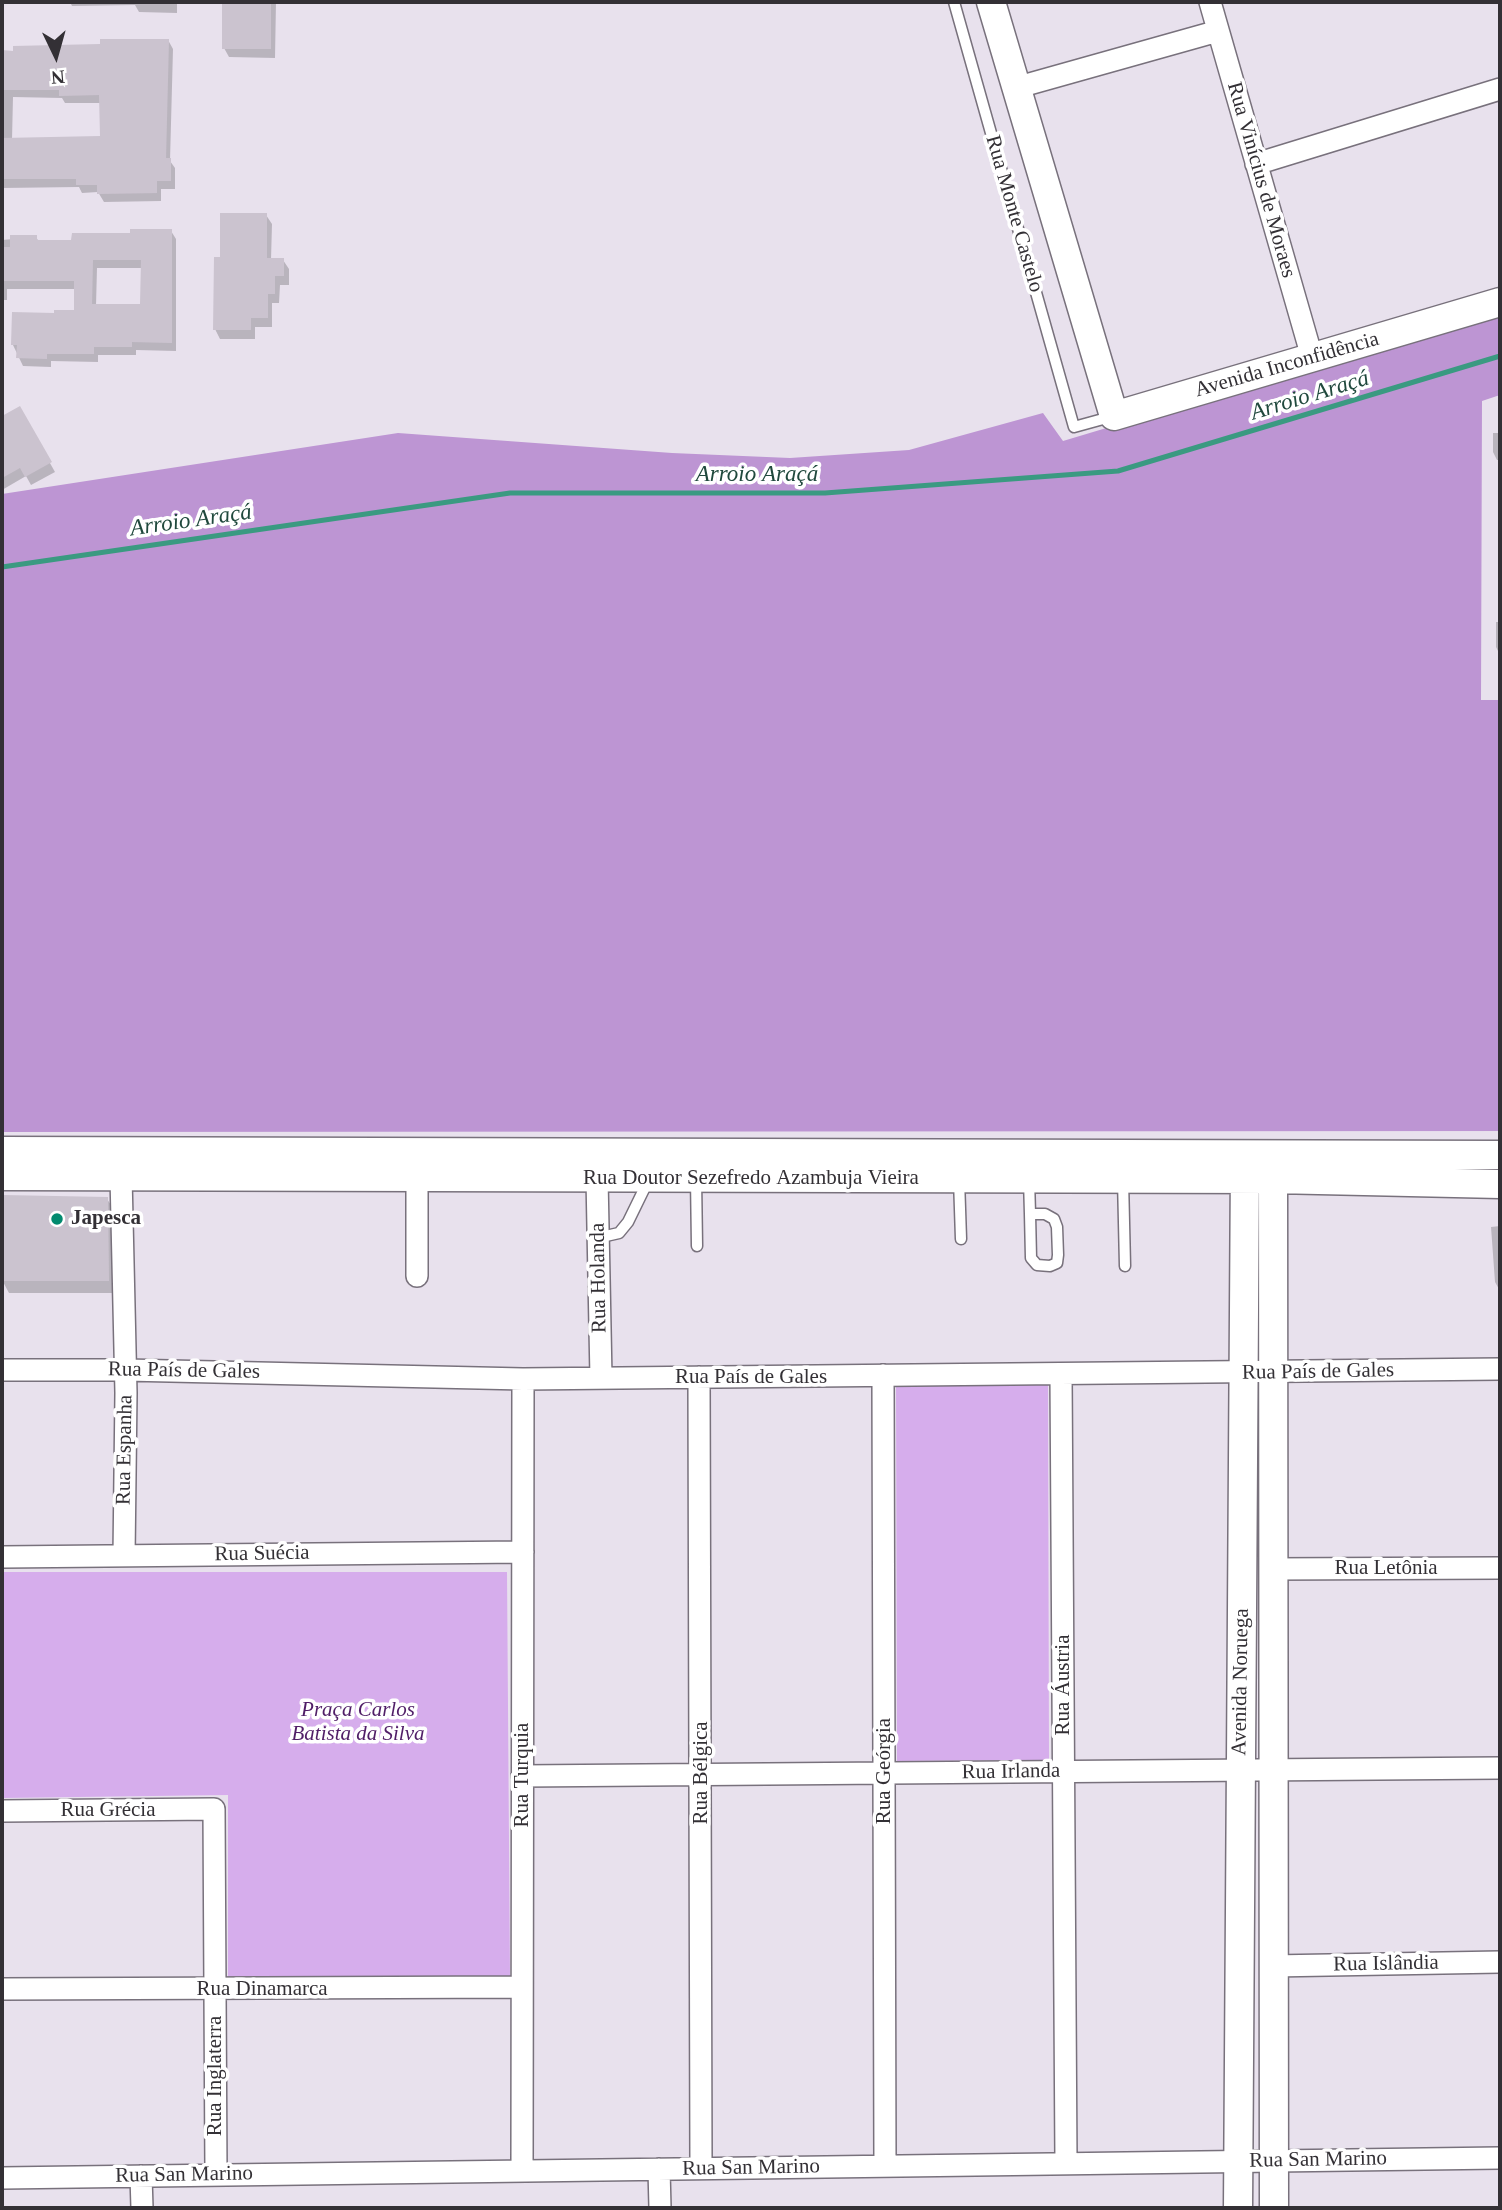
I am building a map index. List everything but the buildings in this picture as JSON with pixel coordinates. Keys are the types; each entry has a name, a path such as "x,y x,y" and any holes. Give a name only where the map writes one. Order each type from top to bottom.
{"main road":[{"name":"Rua Monte Castelo","path":"991,2 1114,416"},
{"name":"Avenida Inconfidência","path":"1114,416 1500,302"},
{"name":"Rua Doutor Sezefredo Azambuja Vieira","path":"2,1151 1259,1167 1500,1184"},
{"name":"Rua Doutor Sezefredo Azambuja Vieira","path":"2,1176 1123,1179 1259,1167 1500,1155"},
{"name":"Avenida Noruega","path":"1259,1167 1273,1373 1274,2208"},
{"name":"Avenida Noruega","path":"1238,2208 1244,1373 1259,1167"}],"street":[{"name":"Rua Vinícius de Moraes","path":"1210,2 1312,357"},
{"path":"1015,88 1219,31"},
{"path":"1256,164 1500,89"},
{"name":"Rua Espanha","path":"121,1176 126,1370 124,1556"},
{"path":"417,1177 417,1276"},
{"name":"Rua Holanda","path":"597,1178 601,1378"},
{"name":"Rua País de Gales","path":"2,1370 601,1378 1500,1369"},
{"name":"Rua Áustria","path":"1061,1374 1066,2164"},
{"name":"Rua Geórgia","path":"883,1376 885,2166"},
{"name":"Rua Bélgica","path":"699,1377 701,2168"},
{"name":"Rua Turquia","path":"522,2171 523,1378"},
{"name":"Rua Suécia","path":"2,1557 523,1552"},
{"name":"Rua Letônia","path":"1272,1569 1500,1567"},
{"name":"Rua Irlanda","path":"522,1776 1500,1768"},
{"name":"Rua Grécia","path":"2,1811 214,1809"},
{"name":"Rua Inglaterra","path":"214,1809 216,2175"},
{"name":"Rua Islândia","path":"1272,1966 1500,1962"},
{"name":"Rua Dinamarca","path":"2,1989 522,1987"},
{"name":"Rua San Marino","path":"2,2178 1500,2158"},
{"path":"659,2169 660,2208"},
{"path":"141,2176 142,2208"}],"lane":[{"name":"Rua Monte Castelo","path":"954,2 1074,427"},
{"name":"Avenida Inconfidência","path":"1074,427 1114,416"},
{"path":"597,1238 620,1233 649,1178"},
{"path":"696,1178 697,1247"},
{"path":"959,1179 961,1240"},
{"path":"1029,1179 1031,1258 1037,1265 1050,1266 1057,1263 1058,1227 1054,1219 1045,1214 1030,1214"},
{"path":"1123,1179 1125,1266"}],"green space":[{"path":"1048,1384 1049,1760 897,1761 896,1385"},
{"name":"Praça Carlos Batista da Silva","path":"2,1572 507,1572 510,1977 228,1977 228,1795 2,1798"}],"shaded area":[{"path":"1500,310 1500,395 1482,401 1481,700 1500,700 1500,1131 2,1132 2,494 398,433 672,453 790,458 909,450 1043,413 1063,441"}],"waterway":[{"name":"Arroio Araçá","path":"2,567 510,493 825,493 1118,471 1500,356"}],"place":[{"name":"Japesca","path":"57,1219"}]}
